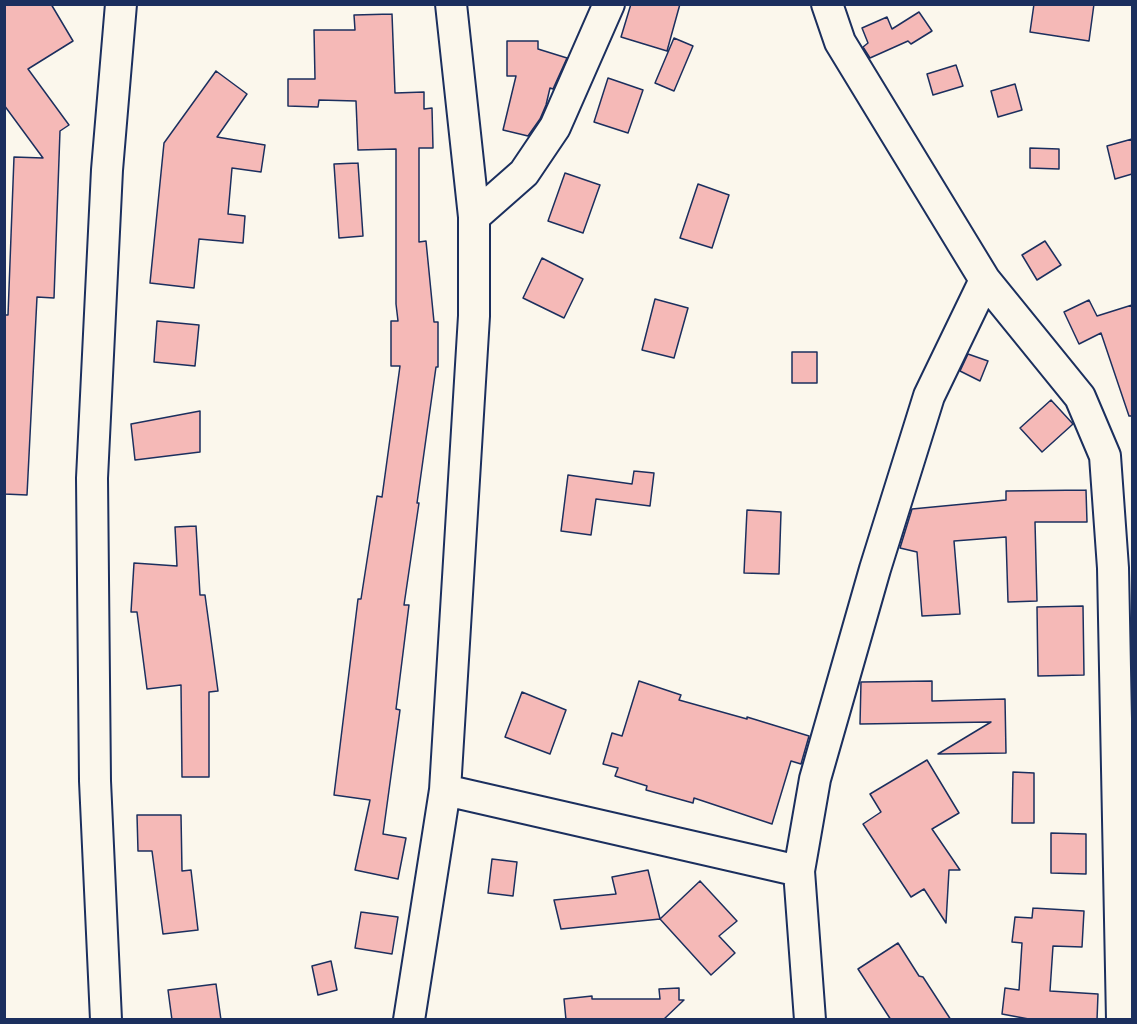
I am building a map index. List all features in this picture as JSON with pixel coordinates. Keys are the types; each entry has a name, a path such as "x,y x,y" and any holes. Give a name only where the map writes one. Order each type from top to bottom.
{"street":[{"path":"106,1020 95,781 92,478 107,170 121,4"},
{"path":"409,1020 445,790 474,316 474,217 450,4"},
{"path":"474,217 524,173 555,127 609,4"},
{"path":"827,4 840,42 985,280 1080,398 1105,456 1113,568 1122,1020"},
{"path":"810,1020 799,870 815,779 875,569 926,406 985,280"},
{"path":"445,790 799,870"}],"building":[{"path":"4,4 51,4 73,41 28,69 69,125 60,131 54,298 37,297 27,495 4,494 4,315 8,315 14,157 43,158 4,105"},
{"path":"631,4 680,4 667,51 621,37"},
{"path":"1034,4 1094,4 1089,41 1030,32"},
{"path":"919,12 932,31 911,44 908,41 870,58 863,47 868,43 862,28 887,17 892,29"},
{"path":"392,14 395,93 424,92 424,109 432,108 433,148 419,148 419,242 426,241 434,322 438,322 438,367 436,367 404,605 409,605 396,709 400,710 383,834 406,838 398,879 355,870 370,800 334,795 358,599 361,599 377,496 382,497 400,366 391,366 391,321 398,321 396,304 396,149 358,150 356,101 319,100 318,107 288,106 288,79 315,79 314,30 355,30 354,15"},
{"path":"674,38 693,46 674,91 655,83"},
{"path":"507,41 538,41 538,49 567,58 553,89 550,88 540,119 528,136 503,130 516,76 507,76"},
{"path":"956,65 963,86 933,95 927,74"},
{"path":"216,71 247,94 217,137 265,145 261,172 232,168 228,214 245,216 243,243 199,239 194,288 150,283 164,143"},
{"path":"608,78 643,90 628,133 594,122"},
{"path":"1015,84 1022,110 998,117 991,91"},
{"path":"1132,139 1132,174 1115,179 1107,146"},
{"path":"1030,148 1059,149 1059,169 1030,168"},
{"path":"358,163 363,236 339,238 334,164"},
{"path":"565,173 600,185 583,233 548,221"},
{"path":"698,184 729,195 712,248 680,238"},
{"path":"1045,241 1061,265 1037,280 1022,255"},
{"path":"542,258 583,279 564,318 523,298"},
{"path":"655,299 688,308 674,358 642,350"},
{"path":"1089,300 1097,316 1132,305 1132,416 1129,416 1101,333 1079,344 1064,312"},
{"path":"157,321 199,325 195,366 154,362"},
{"path":"792,352 817,352 817,383 792,383"},
{"path":"968,354 988,361 980,381 960,371"},
{"path":"1051,400 1073,424 1042,452 1020,428"},
{"path":"200,411 200,452 135,460 131,424"},
{"path":"634,471 654,473 650,506 596,499 591,535 561,531 568,475 632,484"},
{"path":"1086,490 1087,522 1035,522 1037,601 1008,602 1006,537 954,541 960,614 922,616 917,552 900,548 912,509 1006,500 1006,491"},
{"path":"747,510 781,512 779,574 744,573"},
{"path":"196,526 200,595 205,595 218,691 209,692 209,777 182,777 181,685 147,689 137,612 131,612 134,563 177,566 175,527"},
{"path":"1083,606 1084,675 1038,676 1037,607"},
{"path":"639,681 681,695 679,700 809,736 801,764 791,761 772,824 694,798 693,803 646,790 647,786 615,776 618,768 603,764 612,733 622,736"},
{"path":"932,681 932,701 1005,699 1006,753 938,754 991,722 860,724 861,682"},
{"path":"522,692 566,710 550,754 505,737"},
{"path":"927,760 959,813 932,829 960,870 949,870 946,923 924,889 911,897 863,824 881,812 870,794"},
{"path":"1013,772 1034,773 1034,823 1012,823"},
{"path":"137,815 181,815 182,871 191,870 198,930 163,934 152,851 138,851"},
{"path":"1051,833 1086,834 1086,874 1051,873"},
{"path":"492,859 517,862 513,896 488,893"},
{"path":"648,870 660,919 561,929 554,900 616,894 612,877"},
{"path":"700,881 737,921 719,936 735,953 711,975 660,919"},
{"path":"1033,908 1084,911 1082,947 1053,946 1050,991 1098,994 1097,1020 1034,1020 1002,1014 1005,988 1019,990 1022,943 1012,942 1015,917 1032,918"},
{"path":"361,912 398,917 392,954 355,948"},
{"path":"898,943 951,1020 891,1020 858,969"},
{"path":"331,961 337,990 318,995 312,966"},
{"path":"216,984 221,1020 172,1020 168,990"},
{"path":"679,988 679,1000 684,1000 663,1020 566,1020 564,999 592,996 592,999 660,999 659,989"}]}
